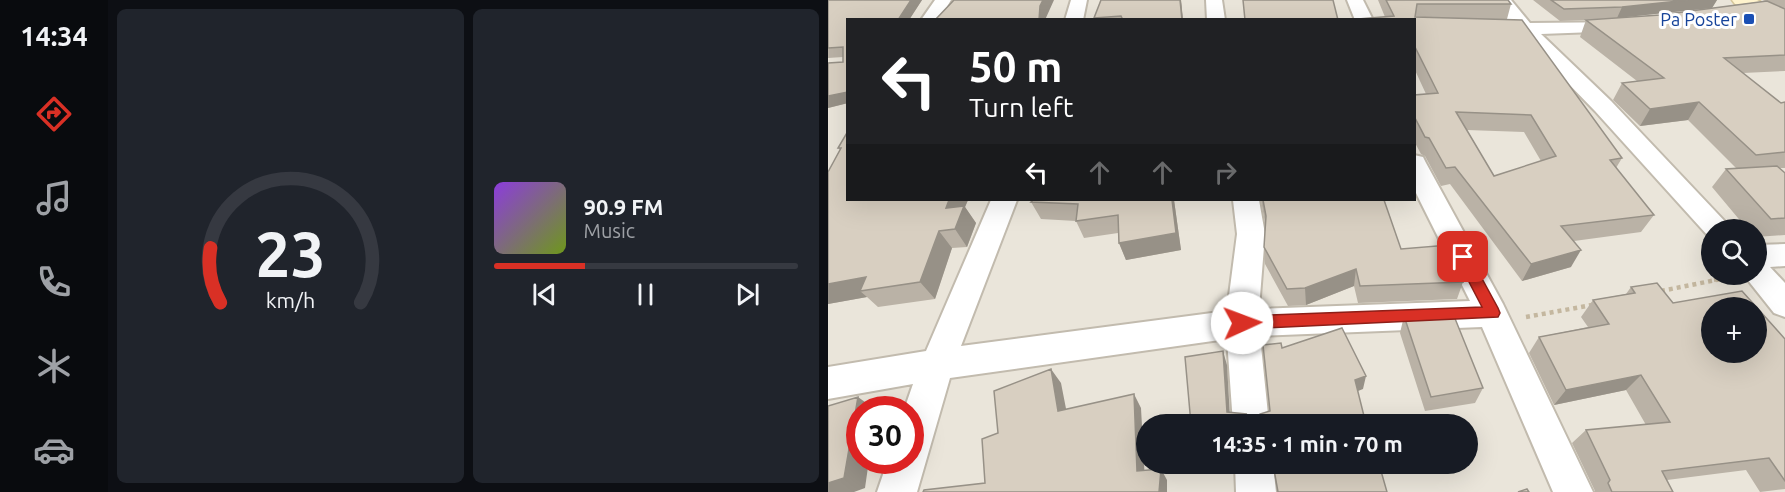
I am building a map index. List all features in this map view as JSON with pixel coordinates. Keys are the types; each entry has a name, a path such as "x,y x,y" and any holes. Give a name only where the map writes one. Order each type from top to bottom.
{"street":[{"path":"931,18 943,0"},
{"path":"1074,18 1079,0"},
{"path":"1214,0 1216,18"},
{"path":"1355,0 1363,18"},
{"path":"1502,0 1524,28 1603,106 1709,219"},
{"path":"1742,0 1785,22"},
{"path":"1727,13 1761,9"},
{"path":"1416,27 1471,25 1590,29 1635,24"},
{"path":"1416,167 1494,317 1573,492"},
{"path":"924,405 937,364 1004,201"},
{"path":"1246,201 1251,234 1242,323 1250,414"},
{"path":"1767,256 1785,255"},
{"path":"1767,284 1785,304"},
{"path":"828,383 937,364 1242,323 1494,317"},
{"path":"897,492 903,474"},
{"path":"1255,474 1256,492"}],"path":[{"path":"1660,292 1701,283"},
{"path":"1494,317 1603,303"}],"shaded area":[{"path":"828,0 1741,0 1785,22 1785,492 828,492"}],"building":[{"path":"828,0 911,0 899,18 846,18 846,92 828,96 828,63 843,62 843,47 828,48"},
{"path":"954,0 1043,0 1039,18 937,18"},
{"path":"1101,0 1180,0 1182,18 1122,18 1121,16 1094,18"},
{"path":"1243,0 1333,0 1338,18 1245,18"},
{"path":"1386,0 1508,0 1511,4 1417,4 1415,17 1522,20 1622,158 1610,160 1654,215 1561,226 1581,250 1531,264 1455,167 1446,168 1416,120 1416,95 1438,93 1416,49 1416,18 1370,18 1394,16","holes":["1456,112 1531,115 1556,156 1494,176"]},
{"path":"1551,0 1688,0 1622,7 1564,9"},
{"path":"1767,1 1785,9 1785,55 1724,58 1781,103 1785,102 1785,152 1756,155 1699,102 1650,109 1622,83 1664,78 1586,20 1660,15"},
{"path":"846,134 846,201 949,201 946,208 964,206 955,229 939,231 920,282 860,291 866,277 828,284 828,172 841,148 838,148"},
{"path":"1777,166 1785,173 1785,218 1771,219 1726,169"},
{"path":"1172,201 1176,233 1119,243 1118,215 1076,221 1078,204 1031,202"},
{"path":"1263,201 1384,201 1401,249 1449,245 1463,282 1360,286 1356,269 1305,288 1287,289 1264,247 1266,216"},
{"path":"1657,283 1673,303 1701,298 1701,363 1767,363 1767,319 1785,339 1785,481 1769,458 1662,471 1673,492 1612,492 1608,483 1610,480 1586,430 1670,422 1641,375 1566,390 1539,337 1609,324 1593,300 1635,293 1631,287"},
{"path":"1742,291 1747,297 1708,297"},
{"path":"1435,315 1436,319 1454,316 1483,388 1431,397 1404,316"},
{"path":"1342,328 1366,376 1355,380 1364,414 1260,414 1270,411 1263,345 1281,343 1282,348"},
{"path":"1223,351 1227,412 1247,414 1190,414 1185,357"},
{"path":"1051,369 1058,411 1134,394 1136,474 1161,474 1159,492 923,492 924,490 985,483 982,439 998,433 994,391"},
{"path":"846,401 844,478 828,483 828,406"},
{"path":"1275,474 1382,474 1387,492 1278,492"}],"place":[{"name":"Pa Poster","path":"1749,19"}],"route":[{"path":"1242,323 1492,313 1463,257"}]}
